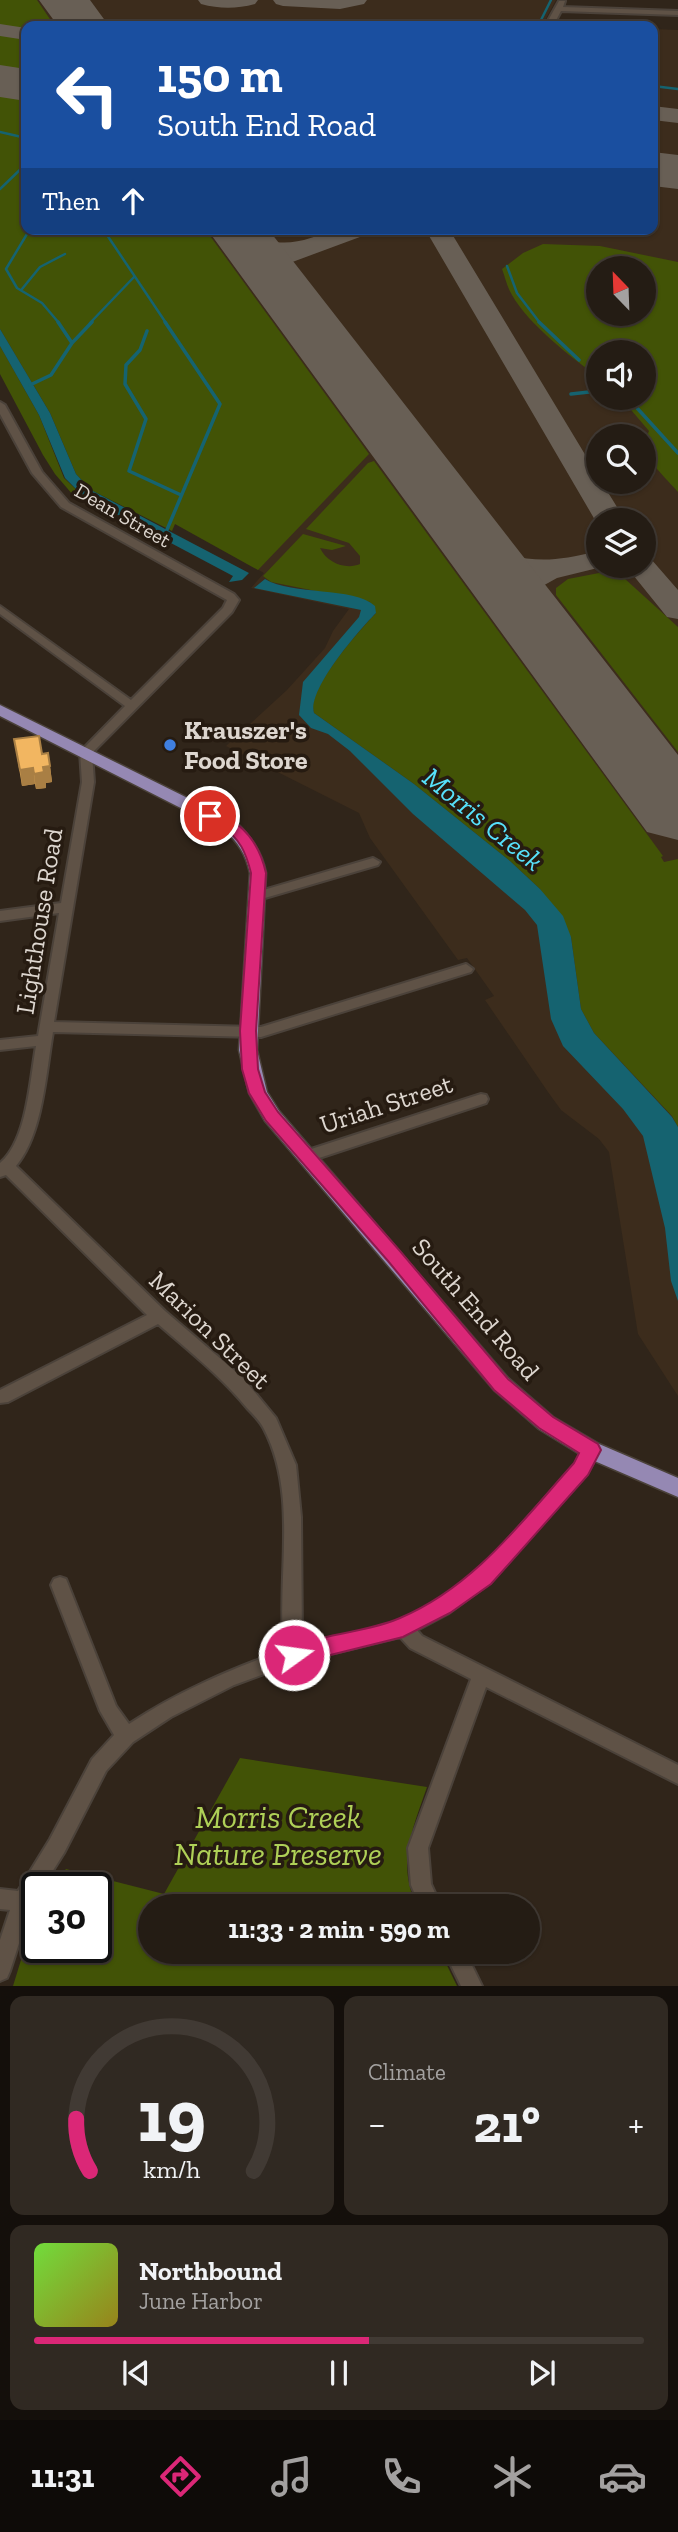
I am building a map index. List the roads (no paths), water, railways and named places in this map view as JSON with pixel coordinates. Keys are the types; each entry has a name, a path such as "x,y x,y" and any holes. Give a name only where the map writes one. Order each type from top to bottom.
{"main road":[{"name":"South End Road","path":"0,710 230,825 245,839 254,853 258,873 248,1031 250,1069 257,1093 272,1116 501,1384 546,1423 591,1450 678,1488"}],"street":[{"path":"552,21 563,0"},
{"path":"558,9 678,13"},
{"name":"Dean Street","path":"0,405 37,474 65,505 230,596 233,603 228,610 150,690 131,705"},
{"path":"0,609 131,705 86,752"},
{"name":"Lighthouse Road","path":"4,1169 25,1142 88,782 86,752"},
{"path":"258,896 373,862"},
{"path":"0,916 67,907"},
{"path":"0,1045 45,1034 261,1032 466,969"},
{"name":"Uriah Street","path":"307,1156 481,1099"},
{"name":"Marion Street","path":"4,1169 159,1315 237,1383 270,1423 287,1465 292,1517 290,1630 294,1655"},
{"path":"2,1397 159,1315"},
{"path":"41,1872 99,1765 127,1736 164,1711 218,1684 294,1655 403,1628 443,1607 484,1577 581,1469 591,1450"},
{"path":"60,1585 109,1712 127,1736"},
{"path":"403,1628 416,1642 678,1775"},
{"path":"425,1894 421,1885 418,1849 481,1676"},
{"path":"0,1899 21,1901"},
{"path":"0,1971 21,1907"},
{"path":"461,1964 472,1986"}],"water":[{"path":"0,329 50,413 76,474 91,490 249,573 242,580 229,582 233,576 105,508 80,493 65,478 39,415 0,346"},
{"path":"265,579 291,588 352,596 375,606 376,613 347,646 318,690 314,713 414,784 510,861 540,889 563,916 571,937 581,1009 594,1033 672,1117 678,1127 678,1301 671,1281 665,1228 643,1136 623,1109 563,1046 551,1019 537,925 525,910 413,814 350,751 328,734 311,728 299,715 303,682 359,617 361,610 254,588"}],"waterway":[{"path":"540,21 551,0"},
{"path":"658,87 678,89"},
{"path":"0,132 21,137"},
{"path":"0,189 21,169"},
{"path":"26,235 6,269 17,288 42,303 59,323"},
{"path":"107,235 166,323"},
{"path":"22,289 40,267 65,254"},
{"path":"507,266 517,293 540,323"},
{"path":"90,323 134,277"},
{"path":"58,322 72,343"},
{"path":"72,343 92,322"},
{"path":"165,322 220,404 166,532"},
{"path":"540,323 579,360"},
{"path":"147,331 140,350 126,365 125,384 146,419 129,471 181,495"},
{"path":"30,385 51,375 72,343"},
{"path":"571,394 586,392"},
{"path":"639,410 678,453"}],"place":[{"name":"Krauszer's Food Store","path":"170,745"}],"water label":[{"name":"Morris Creek","path":"483,819"}],"park label":[{"name":"Morris Creek Nature Preserve","path":"278,1836"}]}
